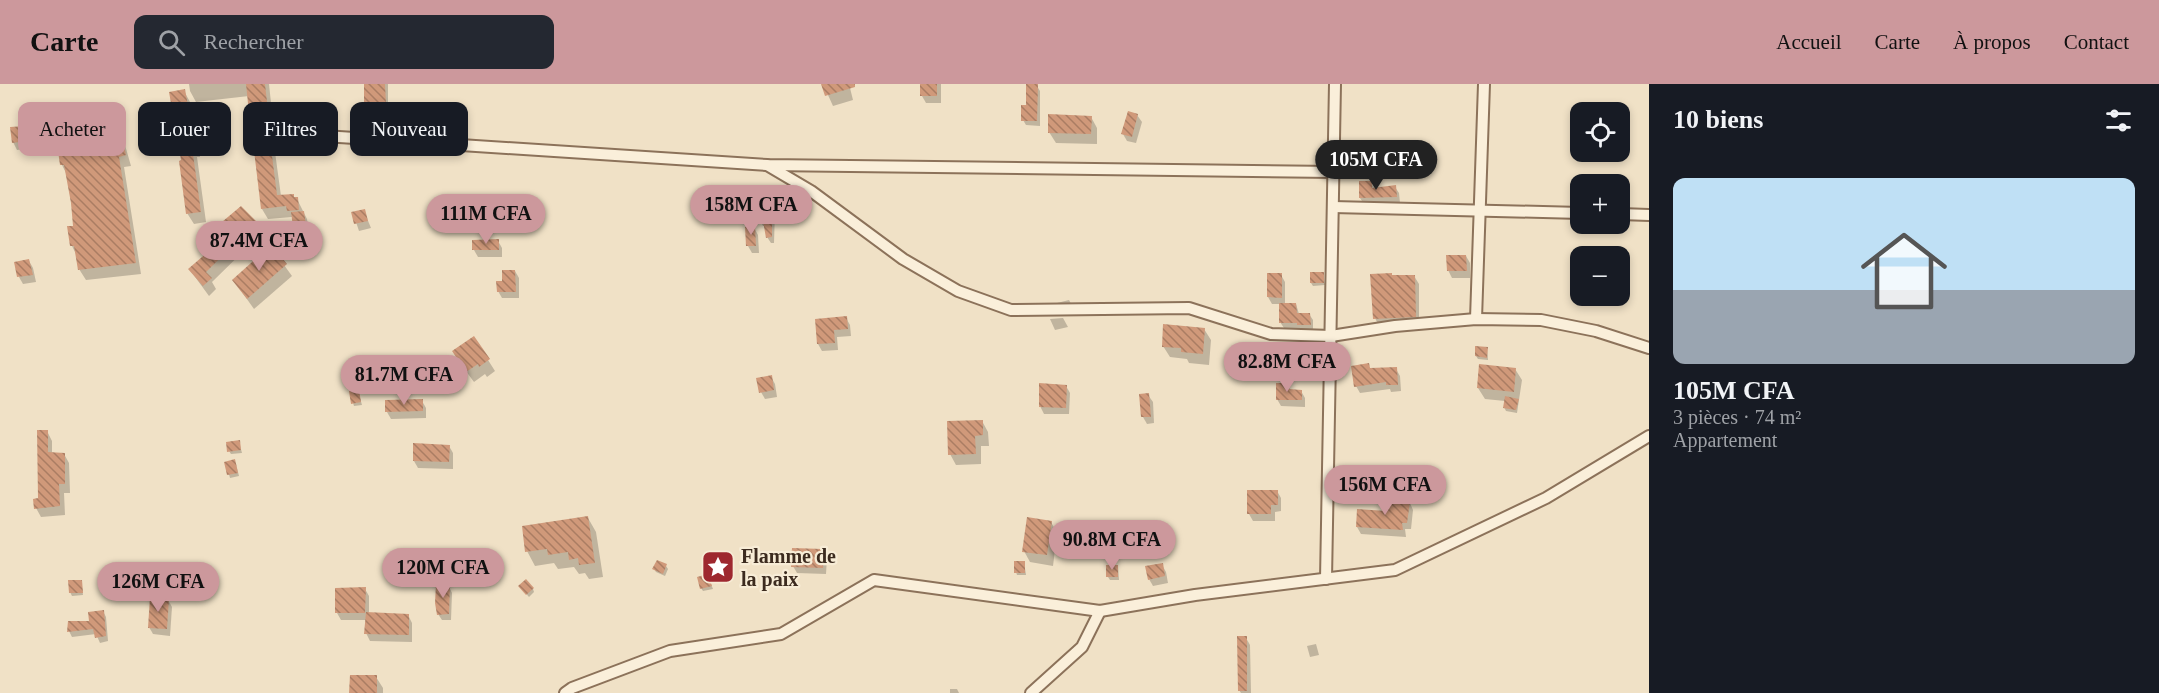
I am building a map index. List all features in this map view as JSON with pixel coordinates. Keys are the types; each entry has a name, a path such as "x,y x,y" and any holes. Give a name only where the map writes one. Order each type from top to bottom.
{"street":[{"path":"1326,579 1335,84"},
{"path":"1476,319 1484,84"},
{"path":"338,136 767,165 1334,172"},
{"path":"767,165 811,191 903,259 958,291 1011,310 1189,308 1270,334 1331,336 1395,326 1476,319 1540,320 1596,330 1649,348"},
{"path":"1333,207 1570,213"},
{"path":"1630,214 1649,215"},
{"path":"565,693 572,688 670,651 781,634 874,580 1100,611 1395,570 1546,498 1649,436"},
{"path":"1031,693 1082,647 1100,611"}],"building":[{"path":"246,84 265,84 267,102 248,102"},
{"path":"364,84 385,84 386,102 364,102"},
{"path":"821,84 855,84 855,87 825,96"},
{"path":"920,84 937,84 937,96 920,96"},
{"path":"1026,84 1038,84 1037,121 1021,121 1021,105 1026,105"},
{"path":"185,89 187,102 171,102 169,92"},
{"path":"1128,111 1138,114 1132,137 1121,134"},
{"path":"1048,114 1092,116 1091,134 1048,133"},
{"path":"18,126 18,142 12,143 10,127"},
{"path":"59,156 122,156 119,157 136,263 78,270 74,246 70,246 67,226 73,226 71,203 64,165 60,165"},
{"path":"180,156 193,156 201,212 186,214 179,161"},
{"path":"255,156 272,156 277,195 294,194 294,197 298,197 299,210 287,211 286,206 261,209"},
{"path":"1359,181 1372,181 1372,188 1396,185 1397,197 1359,198"},
{"path":"778,186 780,204 772,205 772,237 766,238 763,221 758,221 758,209 762,209 759,189"},
{"path":"241,206 257,222 206,272 212,278 203,286 188,269 209,251 202,243 216,227"},
{"path":"365,209 368,221 354,224 351,212"},
{"path":"304,211 306,226 293,227 291,212"},
{"path":"755,226 756,246 746,246 745,227"},
{"path":"499,239 499,250 472,250 472,240"},
{"path":"271,245 287,264 247,299 232,280"},
{"path":"1446,255 1466,255 1467,271 1447,271"},
{"path":"29,259 33,275 17,277 14,262"},
{"path":"502,270 515,270 516,292 497,292 496,281 502,281"},
{"path":"1310,272 1324,272 1324,283 1310,283"},
{"path":"1267,273 1282,273 1282,298 1267,297"},
{"path":"1392,273 1392,275 1415,275 1416,317 1373,319 1370,274"},
{"path":"1279,303 1296,303 1297,313 1310,313 1311,325 1279,323"},
{"path":"847,316 848,329 834,330 835,343 817,344 815,319"},
{"path":"1163,324 1205,328 1203,354 1181,352 1181,348 1162,347"},
{"path":"474,336 490,359 466,372 452,351"},
{"path":"1475,346 1488,347 1487,358 1475,356"},
{"path":"1369,363 1370,368 1397,367 1398,385 1386,385 1386,382 1354,387 1351,366"},
{"path":"1479,364 1516,368 1514,392 1477,388"},
{"path":"772,375 774,390 759,393 756,378"},
{"path":"1039,383 1067,385 1066,408 1039,407"},
{"path":"1276,383 1289,383 1289,389 1302,390 1302,400 1276,400"},
{"path":"359,390 361,402 351,404 349,391"},
{"path":"1149,393 1151,417 1141,417 1139,394"},
{"path":"1505,396 1519,399 1516,410 1503,408"},
{"path":"423,399 423,411 385,412 385,400"},
{"path":"983,420 983,435 975,436 976,454 948,455 947,421"},
{"path":"37,430 48,430 48,452 65,453 65,484 59,484 60,506 34,509 33,499 38,498"},
{"path":"240,440 241,450 227,452 226,442"},
{"path":"413,443 450,445 449,462 413,461"},
{"path":"235,459 238,473 227,475 224,462"},
{"path":"1247,490 1278,490 1278,505 1271,505 1271,514 1247,514"},
{"path":"1388,498 1410,502 1407,523 1402,523 1403,530 1356,527 1357,509 1386,511"},
{"path":"588,516 595,563 579,565 578,558 569,560 568,552 548,555 547,549 525,552 522,526"},
{"path":"1027,517 1052,521 1047,555 1022,552"},
{"path":"792,548 824,549 823,568 791,567"},
{"path":"657,560 667,564 663,574 652,569"},
{"path":"1014,561 1025,561 1025,573 1014,573"},
{"path":"1163,563 1165,576 1148,580 1145,566"},
{"path":"1106,565 1118,565 1118,577 1106,577"},
{"path":"708,574 712,586 700,589 697,577"},
{"path":"526,579 534,588 526,595 518,586"},
{"path":"68,580 82,580 83,593 69,593"},
{"path":"436,584 450,585 449,614 437,615"},
{"path":"366,587 365,613 335,613 335,588"},
{"path":"150,597 169,598 167,629 148,628"},
{"path":"104,610 106,636 95,638 93,629 67,632 68,621 89,621 88,612"},
{"path":"366,612 409,614 409,635 364,634"},
{"path":"1237,636 1247,636 1247,691 1238,691"},
{"path":"350,675 377,675 377,693 349,693"}],"place":[{"name":"Flamme de la paix","path":"718,567"}]}
